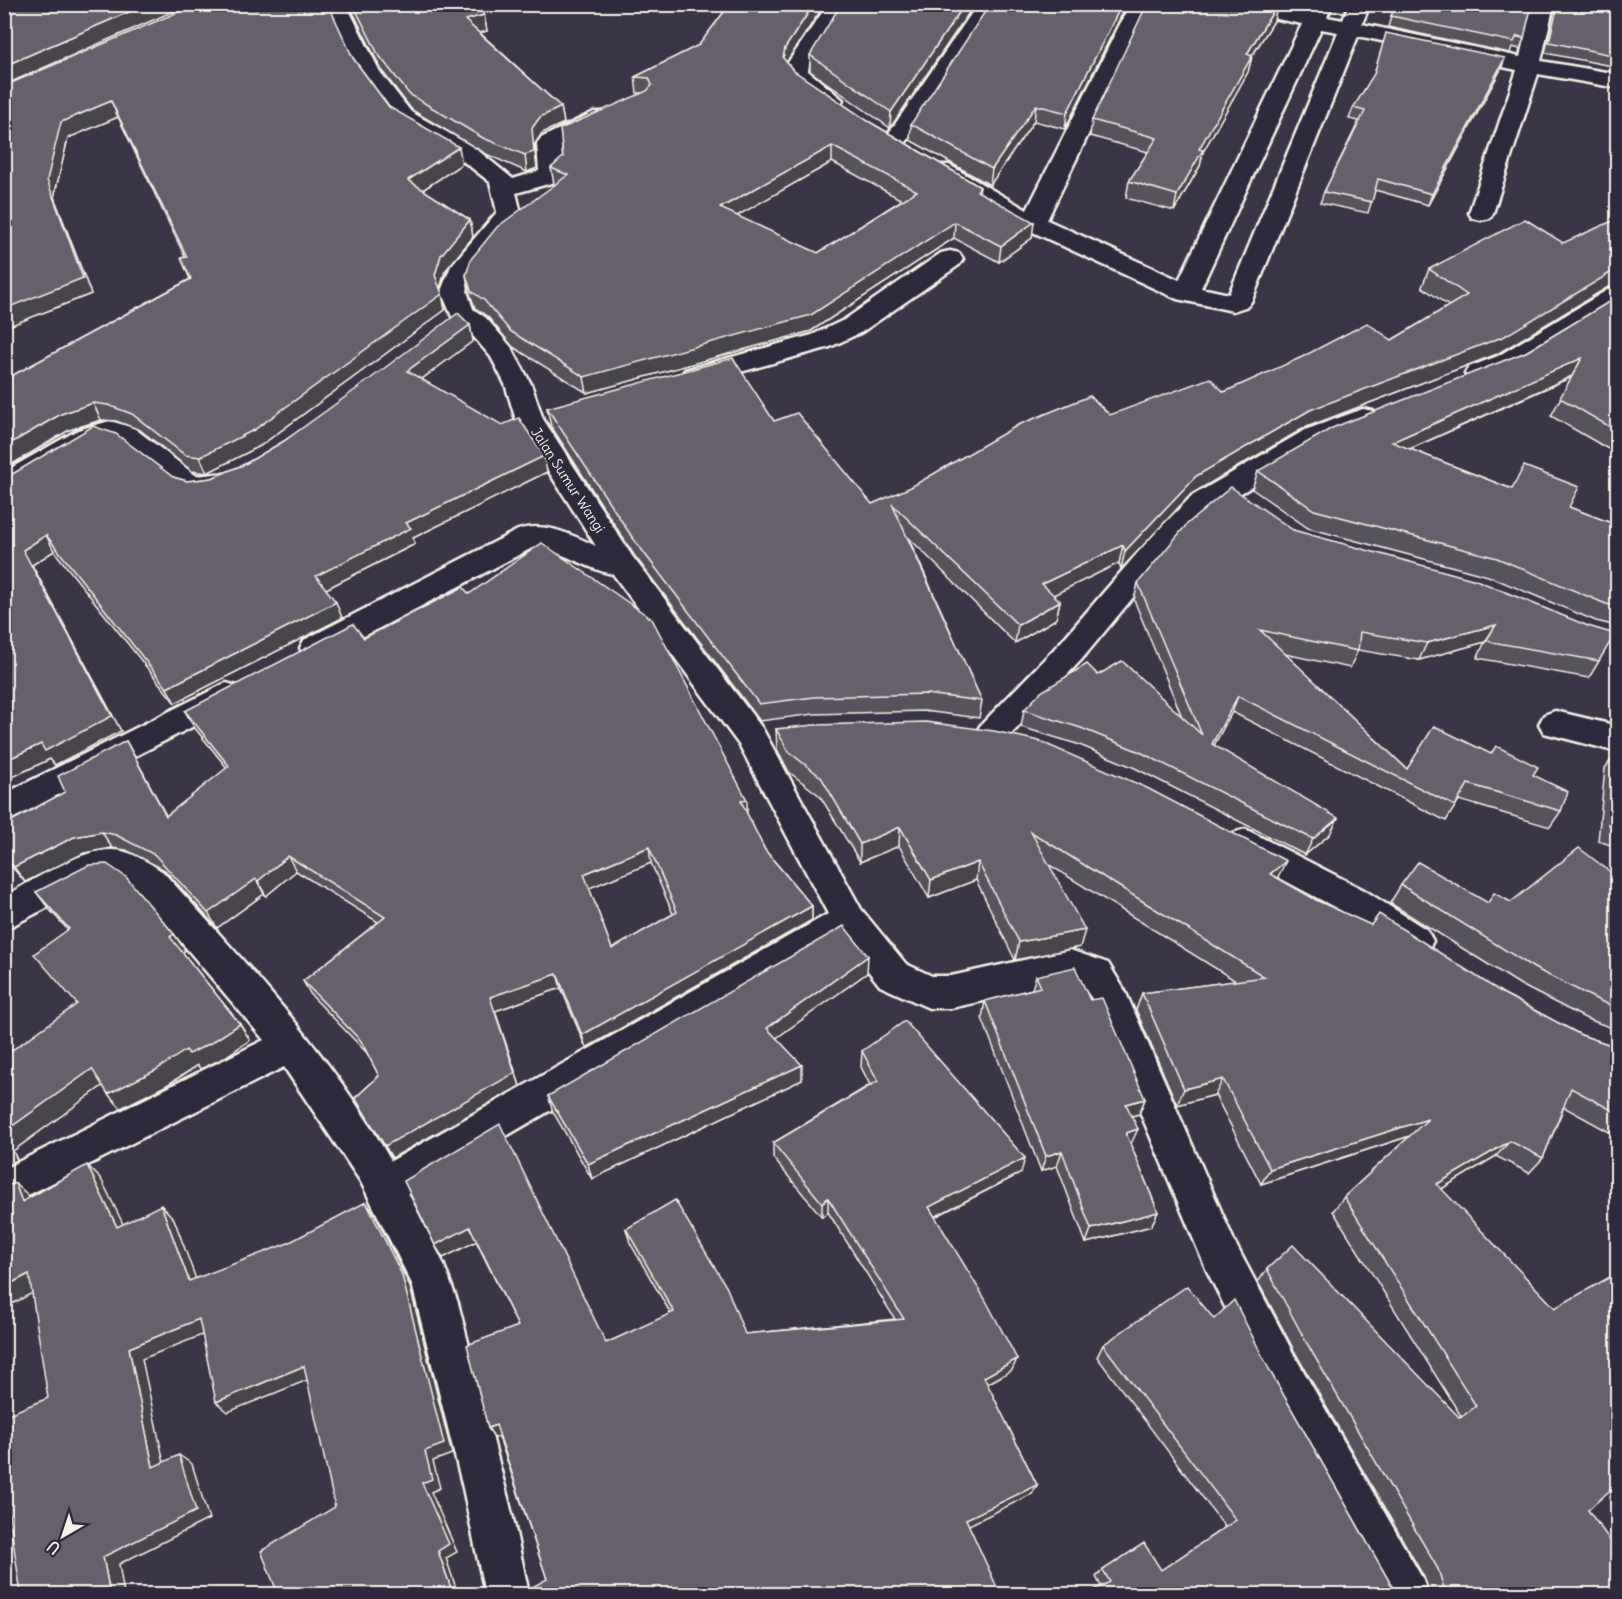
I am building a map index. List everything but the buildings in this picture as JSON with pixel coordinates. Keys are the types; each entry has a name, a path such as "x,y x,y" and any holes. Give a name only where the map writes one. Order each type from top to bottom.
{"street":[{"path":"336,4 370,73 403,117 467,153 501,179 505,189 547,177 551,173 548,146 551,140 619,110"},
{"path":"838,4 798,64 796,73 849,112"},
{"path":"989,4 902,147 1033,223 1186,293 1223,303 1233,303 1239,300 1355,16"},
{"path":"1033,223 1141,4"},
{"path":"1235,4 1355,16 1528,66 1617,81"},
{"path":"1481,213 1528,66 1543,4"},
{"path":"1186,293 1319,12"},
{"name":"Jalan Sumur Wangi","path":"505,189 509,213 460,272 454,283 453,320 477,324 502,353 518,384 542,417 622,564 767,735 849,920 893,975 907,984 929,992 951,992 1070,966 1095,974 1107,991 1221,1257 1278,1368 1406,1594"},
{"path":"666,384 821,341 853,327 950,259"},
{"path":"1454,382 1507,362 1617,295"},
{"path":"957,730 1006,739 1071,651 1163,542 1202,502 1315,437 1390,406"},
{"path":"4,486 80,440 105,430 111,430 129,440 188,486 202,488 212,486 239,472"},
{"path":"1226,487 1251,506"},
{"path":"286,663 528,537 552,539 594,560 622,564"},
{"path":"4,810 255,680"},
{"path":"1555,724 1617,739"},
{"path":"1222,831 1352,900 1445,960"},
{"path":"4,915 96,865 110,864 128,868 151,882 225,963 315,1079 386,1185 430,1280 499,1548 507,1594"},
{"path":"386,1185 849,920"},
{"path":"4,1189 289,1046"}]}
